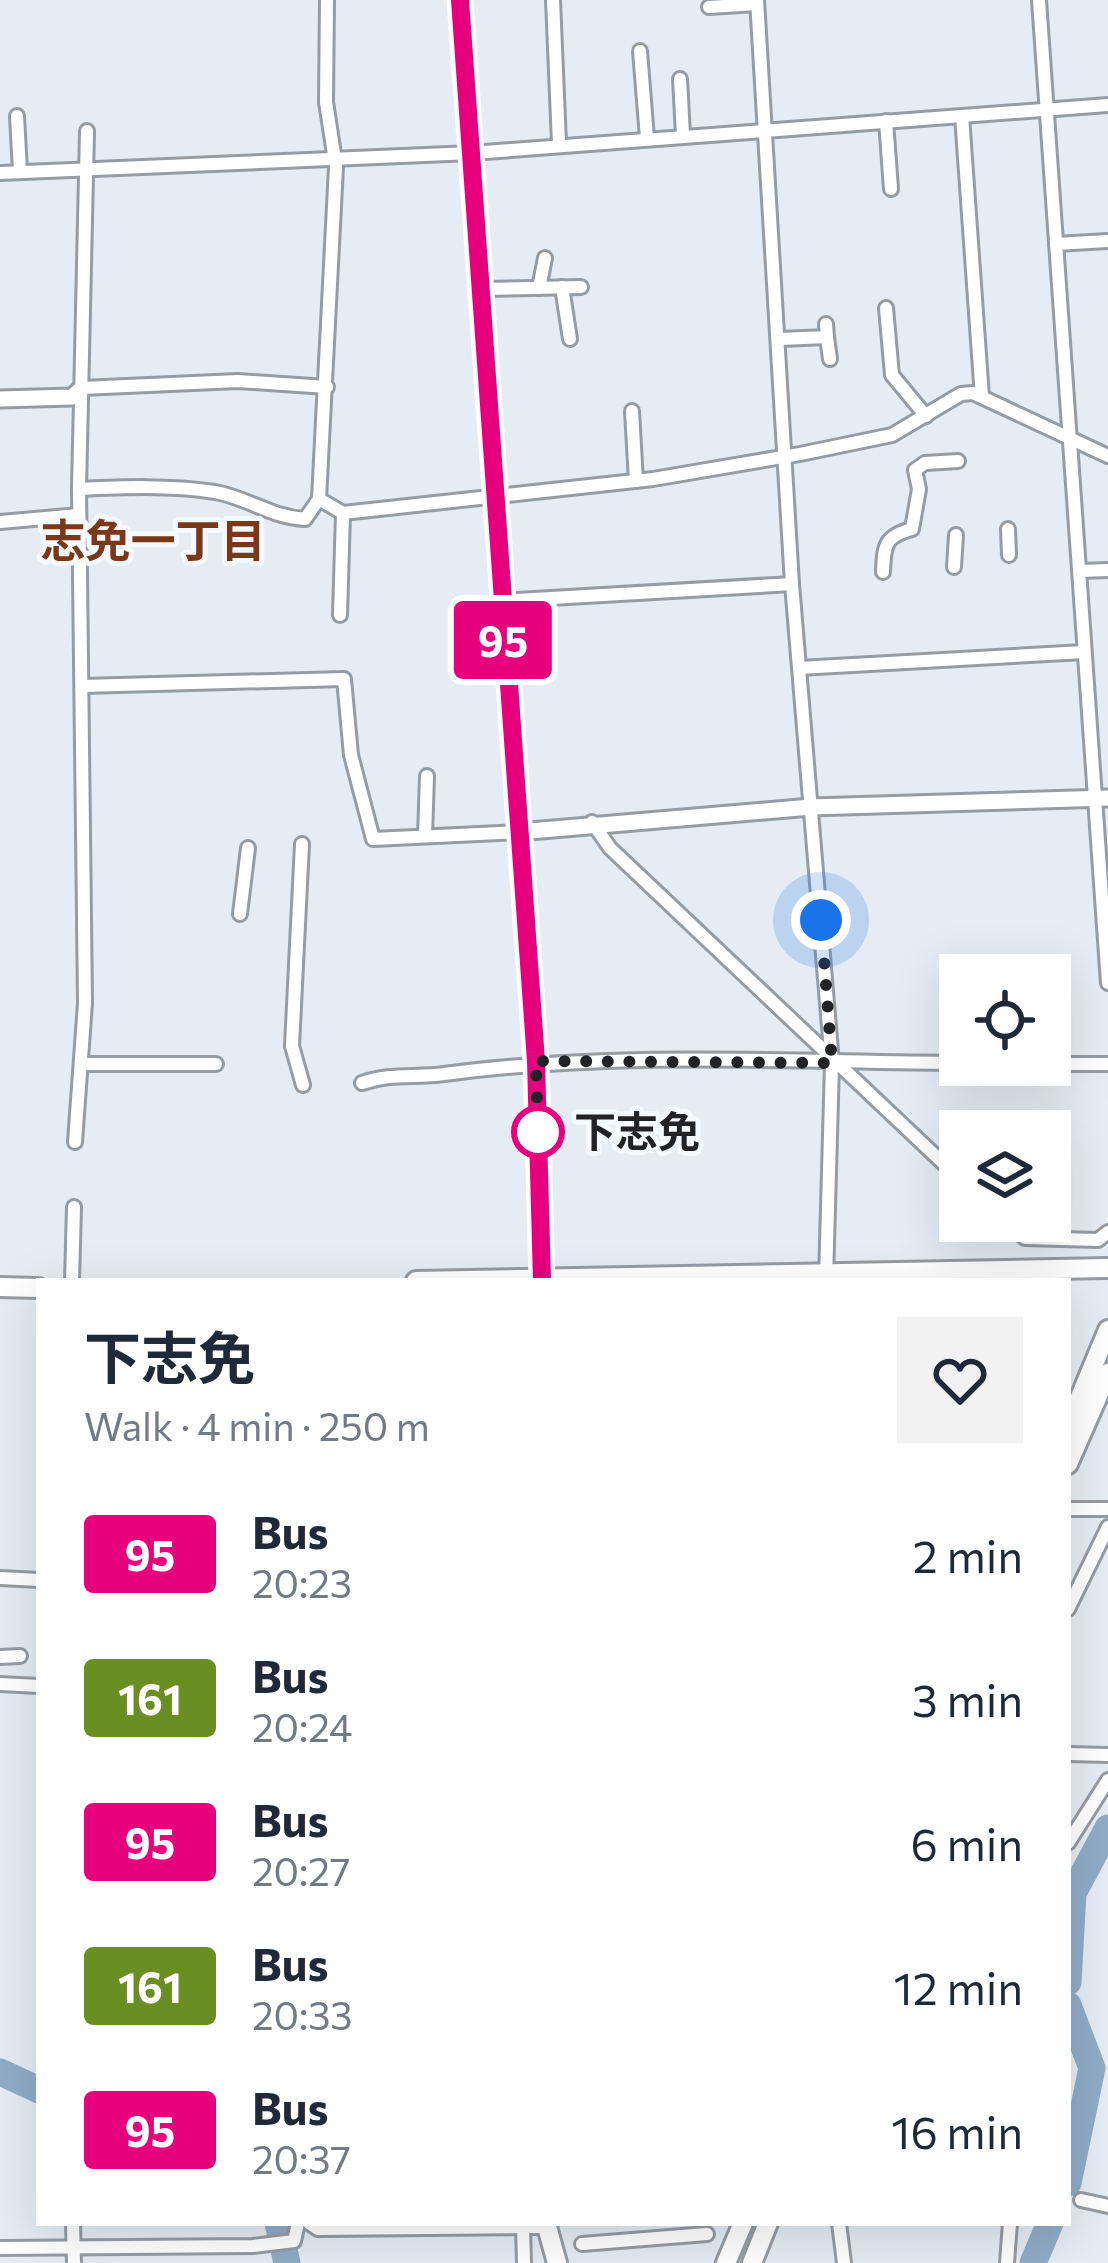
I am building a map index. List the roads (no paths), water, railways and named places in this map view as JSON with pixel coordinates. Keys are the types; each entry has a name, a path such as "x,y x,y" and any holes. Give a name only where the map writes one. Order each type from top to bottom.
{"main road":[{"path":"460,0 536,1061 542,1278 826,1277 1108,1268"},
{"path":"0,1287 36,1288"},
{"path":"1071,1419 1108,1330"},
{"path":"1071,1457 1108,1373"},
{"path":"546,2226 556,2263"},
{"path":"727,2263 742,2226"},
{"path":"752,2263 767,2226"}],"street":[{"path":"79,489 149,485 214,492 254,501 272,517 305,519 319,499 333,155 326,102 327,0"},
{"path":"553,0 560,143"},
{"path":"1039,0 1084,652 1101,798 1108,983"},
{"path":"709,8 757,2 792,584 832,1063 826,1277"},
{"path":"640,51 647,137"},
{"path":"680,79 683,135"},
{"path":"0,173 333,155 472,153 1108,105"},
{"path":"17,116 20,171"},
{"path":"962,116 982,398"},
{"path":"886,122 891,189"},
{"path":"75,1142 81,1064 79,489 87,130"},
{"path":"1056,244 1108,241"},
{"path":"539,288 545,258"},
{"path":"480,289 581,286"},
{"path":"562,287 570,339"},
{"path":"886,308 892,375 926,416"},
{"path":"780,339 827,330 830,359"},
{"path":"0,399 72,397 82,388 238,381 327,387"},
{"path":"319,499 344,513 636,481 892,435 961,394 982,398 1108,456"},
{"path":"632,411 636,481"},
{"path":"883,572 884,544 890,536 912,529 919,489 915,470 926,463 958,461"},
{"path":"340,615 344,513"},
{"path":"0,522 79,515"},
{"path":"1008,530 1009,555"},
{"path":"954,567 956,535"},
{"path":"1080,571 1108,570"},
{"path":"500,601 792,584"},
{"path":"799,668 1084,652"},
{"path":"82,686 344,679 351,754 373,839 812,807 1101,798"},
{"path":"425,836 428,776"},
{"path":"592,822 610,848 939,1160"},
{"path":"302,844 292,1046 304,1085"},
{"path":"240,914 248,848"},
{"path":"362,1082 389,1074 428,1076 536,1061 939,1064"},
{"path":"81,1064 216,1064"},
{"path":"1071,1064 1108,1064"},
{"path":"72,1278 74,1207"},
{"path":"1071,1239 1098,1240 1108,1232"},
{"path":"1071,1509 1108,1509"},
{"path":"1071,1603 1108,1527"},
{"path":"0,1578 36,1580"},
{"path":"0,1657 20,1656"},
{"path":"0,1684 36,1686"},
{"path":"1071,1754 1108,1755"},
{"path":"1071,1838 1108,1780"},
{"path":"1081,2200 1108,2206"},
{"path":"73,2226 74,2263"},
{"path":"0,2248 253,2246 294,2241 297,2226"},
{"path":"314,2226 523,2226 524,2263"},
{"path":"646,2226 646,2239"},
{"path":"839,2226 844,2263"},
{"path":"1007,2263 1010,2226"},
{"path":"582,2244 707,2234"}],"waterway":[{"path":"1071,1929 1073,1893 1108,1828"},
{"path":"1071,2013 1092,2068 1071,2169"},
{"path":"0,2072 36,2089"},
{"path":"279,2226 287,2263"},
{"path":"1033,2263 1049,2226"}],"place":[{"name":"下志免","path":"538,1132"}],"district":[{"name":"志免一丁目","path":"153,541"}]}
